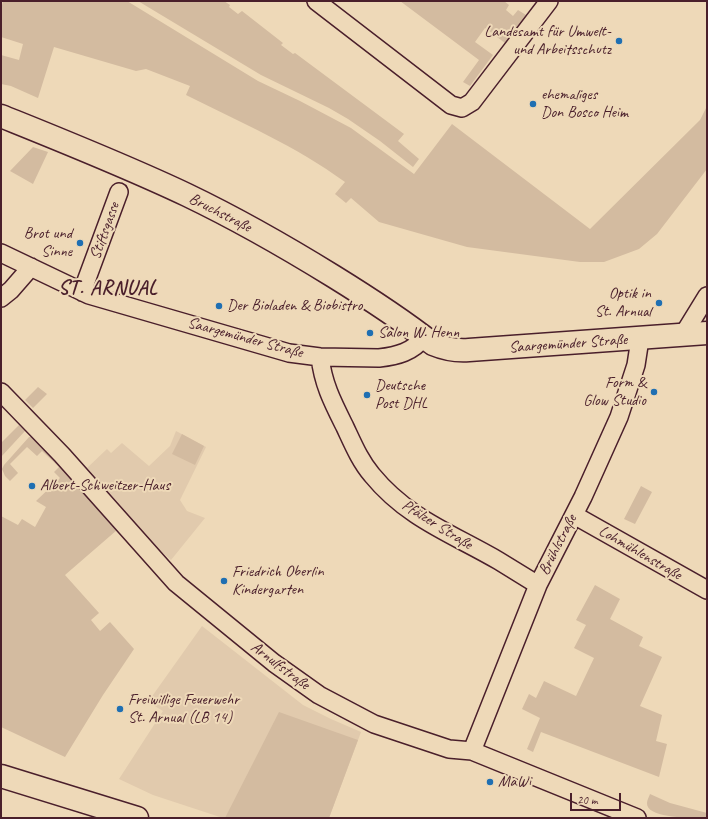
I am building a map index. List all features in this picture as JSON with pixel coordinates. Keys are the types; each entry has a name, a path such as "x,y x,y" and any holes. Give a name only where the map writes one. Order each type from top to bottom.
{"main road":[{"name":"Bruchstraße","path":"1,116 73,145 187,196 250,228 342,282 383,308 424,337"},
{"name":"Saargemünder Straße","path":"424,337 432,344 453,351 707,334"},
{"path":"1,776 137,818"}],"street":[{"path":"316,1 451,105 462,108 472,102 549,1"},
{"name":"Stiftsgasse","path":"82,292 119,192"},
{"name":"Saargemünder Straße","path":"1,252 82,292 289,352 320,356 388,357 417,346 424,337"},
{"path":"1,298 11,290 31,268"},
{"path":"683,335 707,296"},
{"name":"Brühlstraße","path":"472,751 538,585 574,515 615,426 634,371 640,339"},
{"name":"Pfälzer Straße","path":"320,356 322,375 330,397 360,458 372,475 396,500 418,517 499,561 538,585"},
{"name":"Arnulfstraße","path":"1,392 62,455 176,583 274,663 319,696 374,724 450,749 472,751 638,818"},
{"name":"Lohmühlenstraße","path":"574,515 707,590"}],"shaded area":[{"path":"3,1 127,1 258,81 351,128 414,174 452,124 590,229 700,120 707,106 707,169 657,234 639,249 604,262 580,262 467,247 379,222 351,198 346,203 335,194 345,182 326,169 267,135 186,95 190,86 146,69 136,71 54,47 38,98 11,86 1,84 1,55 19,60 23,44 1,37 1,9"},
{"path":"138,1 224,1 238,14 242,11 283,43 281,45 293,54 295,53 404,134 398,141 419,159 413,167 380,141 348,119 329,108 261,75"},
{"path":"400,1 504,1 509,5 506,10 513,16 518,10 526,15 505,43 485,28 475,42 493,55 470,86 463,82 479,60"},
{"path":"33,147 48,152 33,184 10,171"},
{"path":"38,387 47,394 33,408 25,400"},
{"path":"19,425 25,431 1,457 1,443"},
{"path":"176,431 206,447 180,500 187,511 205,518 171,560 154,545 87,468 107,449 111,453 122,443 149,466 170,446"},
{"path":"182,434 204,446 195,465 172,454"},
{"path":"29,437 33,437 66,471 117,530 65,575 99,613 91,620 100,631 110,622 134,649 103,695 65,757 1,727 1,516 18,525 22,519 35,527 46,507 36,501 60,478 54,472 59,467 42,451 37,456 27,447 10,464 18,473 10,481 5,476 2,469 4,465"},
{"path":"641,486 652,492 635,524 624,519"},
{"path":"595,585 620,599 610,619 643,637 639,646 662,657 640,706 662,715 656,741 667,744 659,777 541,732 533,752 527,749 540,718 522,709 529,694 536,698 544,681 576,696 594,658 574,648 586,625 576,620"},
{"path":"202,626 303,705 361,732 329,818 223,818 153,795 119,779 163,711 148,702"},
{"path":"279,712 358,740 329,818 225,818"},
{"path":"650,794 670,803 707,813 707,818 662,815 654,812 649,808 647,803"}],"place":[{"name":"Landesamt für Umwelt- und Arbeitsschutz","path":"619,41"},
{"name":"ehemaliges Don Bosco Heim","path":"533,104"},
{"name":"Brot und Sinne","path":"80,243"},
{"name":"Optik in St. Arnual","path":"659,303"},
{"name":"Der Bioladen & Biobistro","path":"219,306"},
{"name":"Salon W. Henn","path":"370,333"},
{"name":"Form & Glow Studio","path":"654,392"},
{"name":"Deutsche Post DHL","path":"367,395"},
{"name":"Albert-Schweitzer-Haus","path":"32,486"},
{"name":"Friedrich Oberlin Kindergarten","path":"224,581"},
{"name":"Freiwillige Feuerwehr St. Arnual (LB 14)","path":"120,709"},
{"name":"MaWi","path":"490,782"}],"district":[{"name":"ST. ARNUAL","path":"108,289"}]}
